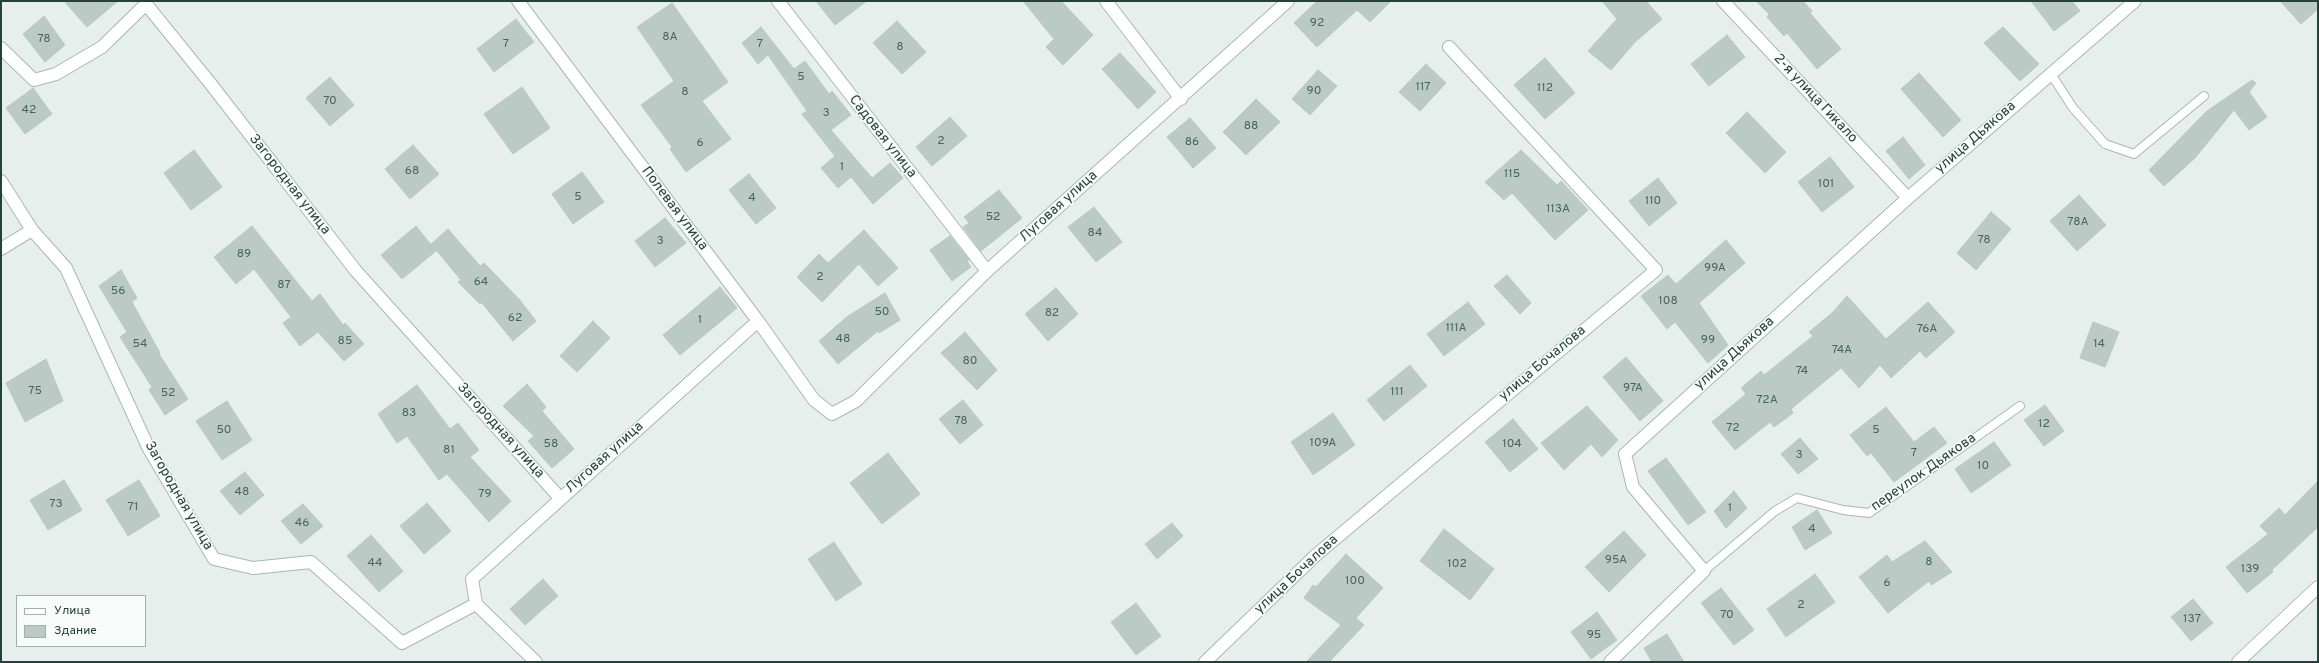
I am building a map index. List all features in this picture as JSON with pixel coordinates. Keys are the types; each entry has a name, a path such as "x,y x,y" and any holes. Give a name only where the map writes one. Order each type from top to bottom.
{"street":[{"name":"Полевая улица","path":"518,1 758,321 814,400 832,414"},
{"name":"Садовая улица","path":"778,1 987,272"},
{"path":"1106,1 1181,99"},
{"name":"Луговая улица","path":"832,414 856,401 987,272 1181,99 1288,1"},
{"name":"2-я улица Гикало","path":"1723,1 1908,198"},
{"name":"улица Дьякова","path":"1704,571 1633,487 1625,454 1908,198 2135,1"},
{"name":"Загородная улица","path":"1,48 34,80 56,74 102,47 146,4 215,89 356,271 560,498"},
{"name":"улица Бочалова","path":"1205,662 1316,555 1656,270 1449,47"},
{"name":"Загородная улица","path":"1,181 32,230 66,268 149,449 214,559 253,568 311,562 402,643 476,604"},
{"path":"1,249 32,230"},
{"name":"Луговая улица","path":"476,604 472,579 758,321"},
{"path":"1610,662 1704,571"},
{"path":"2238,662 2318,587"},
{"path":"476,604 536,662"}],"lane":[{"path":"2051,74 2073,108 2105,144 2134,154 2204,96"},
{"name":"переулок Дьякова","path":"1704,571 1775,511 1797,498 1843,510 1869,513 2020,406"}],"building":[{"path":"64,1 118,1 87,27"},
{"path":"816,1 867,1 835,25"},
{"path":"1023,1 1061,1 1093,35 1063,65 1046,47 1054,39"},
{"path":"1317,1 1391,1 1370,22 1357,10 1317,47 1294,23"},
{"path":"1602,1 1646,1 1662,19 1635,42 1611,70 1588,51 1617,19"},
{"path":"1756,1 1803,1 1812,11 1810,13 1841,49 1817,69 1787,33 1784,36 1767,17 1769,14"},
{"path":"2031,1 2072,1 2080,11 2054,31"},
{"path":"2280,1 2318,1 2318,9 2301,24"},
{"path":"672,3 728,82 702,101 731,139 686,172 670,149 672,147 641,105 674,81 637,27"},
{"path":"44,16 65,45 45,62 23,34"},
{"path":"516,19 534,42 494,72 477,49"},
{"path":"897,21 926,52 902,74 873,43"},
{"path":"761,27 794,69 805,61 829,94 832,91 851,115 831,130 872,178 890,163 903,178 873,204 851,177 838,188 821,168 835,156 802,114 807,111 768,55 758,64 742,43"},
{"path":"2003,27 2039,64 2020,81 1984,43"},
{"path":"1727,35 1745,57 1709,86 1691,64"},
{"path":"1120,53 1156,92 1138,109 1102,69"},
{"path":"1545,58 1575,93 1545,119 1514,85"},
{"path":"1426,64 1446,83 1420,111 1399,92"},
{"path":"1318,70 1337,86 1310,115 1292,99"},
{"path":"1919,73 1961,120 1943,137 1901,89"},
{"path":"330,77 354,105 330,126 306,98"},
{"path":"2252,80 2256,83 2249,92 2267,117 2249,130 2234,110 2195,158 2164,186 2149,170 2207,111"},
{"path":"522,87 550,128 513,154 484,114"},
{"path":"33,88 52,114 25,134 6,108"},
{"path":"1256,99 1280,122 1246,155 1223,132"},
{"path":"1747,112 1786,152 1765,173 1726,133"},
{"path":"950,117 967,136 932,166 916,147"},
{"path":"1190,118 1216,148 1193,168 1167,137"},
{"path":"1903,137 1925,165 1909,179 1886,151"},
{"path":"413,145 439,174 410,199 385,169"},
{"path":"194,150 222,187 191,210 164,173"},
{"path":"1521,150 1557,185 1561,181 1588,210 1555,240 1512,193 1504,200 1485,182"},
{"path":"1830,157 1854,187 1822,212 1798,182"},
{"path":"582,172 604,202 573,224 552,194"},
{"path":"749,174 776,208 756,224 729,190"},
{"path":"1658,178 1677,203 1649,226 1629,201"},
{"path":"999,190 1022,218 981,251 963,227 969,223 964,217"},
{"path":"2079,195 2106,225 2077,251 2050,221"},
{"path":"1094,207 1122,242 1096,262 1068,227"},
{"path":"1991,212 2011,229 1976,270 1957,253"},
{"path":"665,218 686,243 655,267 635,241"},
{"path":"252,226 312,301 320,294 343,325 345,323 364,344 344,361 318,332 300,346 283,323 291,317 254,269 236,284 214,257"},
{"path":"416,226 436,251 402,279 381,255"},
{"path":"448,229 480,266 484,263 519,299 536,321 513,341 481,302 480,304 458,282 461,280 431,244"},
{"path":"864,230 898,268 878,286 859,264 822,302 797,277 819,254 828,263"},
{"path":"950,236 969,260 967,261 971,267 952,281 930,250"},
{"path":"1726,240 1745,263 1699,303 1728,345 1708,363 1675,322 1667,329 1641,296 1668,275 1676,284"},
{"path":"121,270 137,298 132,302 160,353 159,354 188,399 165,415 149,390 152,387 120,337 127,332 99,286"},
{"path":"1507,275 1531,303 1520,314 1494,286"},
{"path":"720,287 737,308 680,355 663,335"},
{"path":"1056,288 1078,314 1048,341 1025,314"},
{"path":"885,293 900,320 879,333 878,331 838,364 819,341 848,316"},
{"path":"1847,296 1886,339 1928,302 1955,332 1926,358 1920,351 1891,378 1880,365 1859,388 1841,368 1791,409 1793,413 1774,427 1770,422 1735,450 1712,422 1746,394 1741,388 1761,371 1764,375 1813,336 1809,332 1833,312"},
{"path":"1468,302 1485,324 1444,356 1427,334"},
{"path":"593,321 610,338 577,372 560,356"},
{"path":"2093,322 2119,332 2105,367 2080,358"},
{"path":"965,332 997,370 977,390 941,353"},
{"path":"1626,357 1663,401 1640,421 1603,377"},
{"path":"46,359 63,401 25,422 6,383"},
{"path":"1410,365 1427,386 1384,421 1367,400"},
{"path":"527,384 546,407 542,411 574,449 552,468 528,441 534,436 503,406"},
{"path":"417,385 450,429 458,423 479,450 470,457 511,501 489,522 447,474 439,480 407,436 397,443 378,414"},
{"path":"963,400 983,425 960,444 939,419"},
{"path":"227,401 252,440 222,460 196,421"},
{"path":"2045,405 2064,431 2044,446 2024,420"},
{"path":"1587,406 1618,440 1602,457 1591,444 1564,470 1541,443"},
{"path":"1886,407 1914,442 1934,427 1947,443 1894,482 1871,453 1867,456 1850,435"},
{"path":"1333,413 1355,445 1313,475 1291,442"},
{"path":"1513,419 1538,449 1510,472 1485,442"},
{"path":"1800,438 1818,459 1798,474 1781,454"},
{"path":"1994,442 2011,465 1971,493 1955,469"},
{"path":"888,453 920,494 882,524 850,483"},
{"path":"1666,458 1706,512 1688,525 1648,471"},
{"path":"245,472 264,495 240,515 220,491"},
{"path":"64,480 82,510 48,530 30,500"},
{"path":"139,480 160,516 128,536 106,500"},
{"path":"2318,481 2318,527 2272,570 2273,572 2247,593 2226,567 2268,534 2260,526 2279,508 2285,515"},
{"path":"1734,491 1747,508 1726,528 1714,511"},
{"path":"427,503 451,531 424,554 400,526"},
{"path":"303,504 323,526 301,544 281,521"},
{"path":"1817,510 1832,533 1805,550 1792,527"},
{"path":"1172,523 1183,536 1157,559 1145,544"},
{"path":"1444,529 1494,569 1470,600 1420,561"},
{"path":"1624,531 1646,555 1609,592 1585,567"},
{"path":"371,535 403,571 379,592 347,556"},
{"path":"1925,541 1952,572 1931,585 1929,581 1888,613 1859,577 1887,555 1892,562"},
{"path":"834,542 862,584 836,601 808,559"},
{"path":"1346,554 1383,588 1356,618 1364,625 1329,662 1306,662 1341,625 1304,598 1313,585 1316,587"},
{"path":"1815,574 1835,602 1786,637 1767,609"},
{"path":"543,579 558,596 525,625 510,609"},
{"path":"1721,588 1754,630 1734,645 1701,603"},
{"path":"2193,599 2213,623 2191,641 2171,617"},
{"path":"1136,603 1161,636 1136,655 1111,622"},
{"path":"1597,612 1617,640 1591,659 1571,632"},
{"path":"1667,634 1684,662 1652,662 1644,648"}]}
